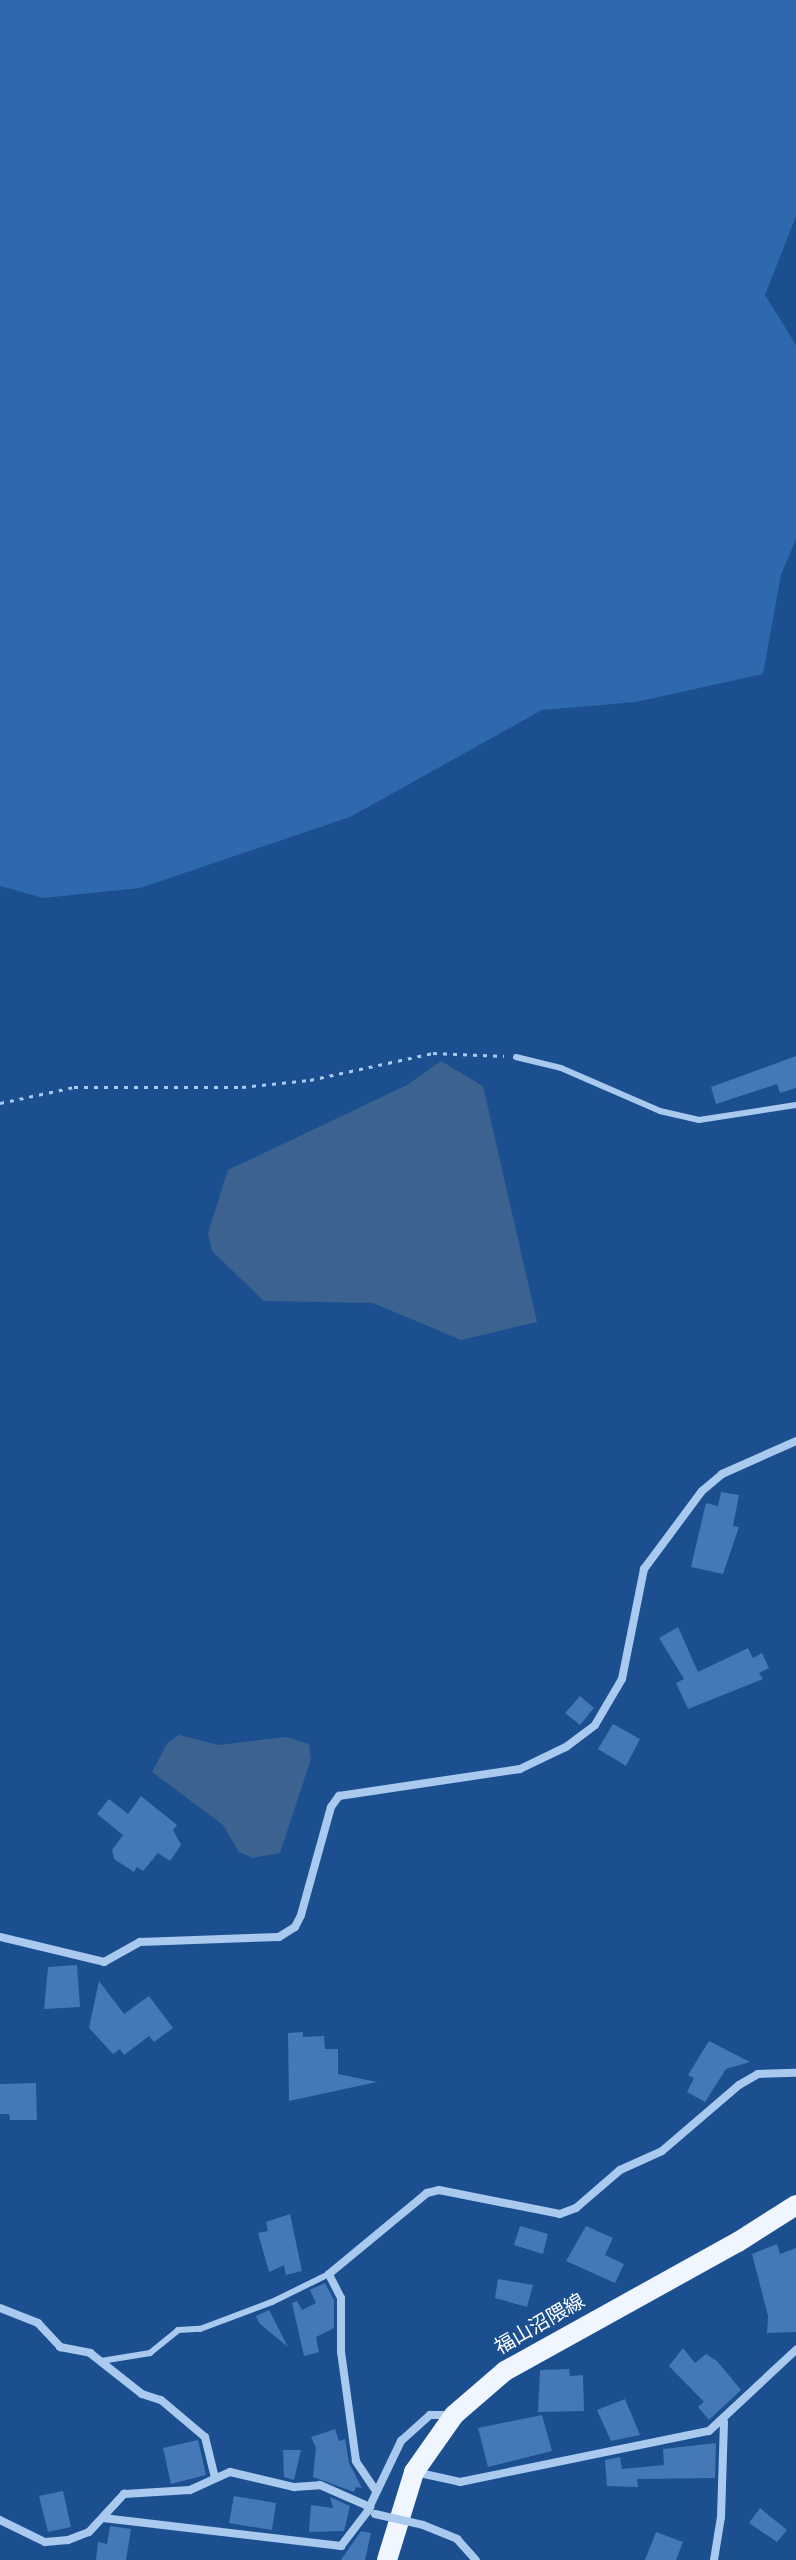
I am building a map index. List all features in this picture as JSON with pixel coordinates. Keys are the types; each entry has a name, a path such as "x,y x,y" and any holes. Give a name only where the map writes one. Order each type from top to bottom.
{"main road":[{"name":"福山沼隈線","path":"387,2560 414,2472 454,2415 505,2371 738,2242 796,2205"}],"street":[{"path":"0,1937 104,1962 140,1942 279,1937 295,1927 301,1915 331,1807 339,1796 520,1769 566,1747 595,1725 622,1679 644,1569 702,1491 722,1474 796,1441"},
{"path":"376,2491 356,2461 341,2352 341,2298 329,2274 427,2193 439,2190 560,2214 576,2208 620,2170 662,2151 739,2085 758,2074 796,2073"},
{"path":"0,2308 38,2323 60,2347 90,2353 142,2394 161,2400 205,2437 215,2478"},
{"path":"414,2472 460,2482 709,2431 724,2422 796,2350"},
{"path":"103,2518 341,2546 371,2511 376,2491 401,2441 430,2415 454,2415"},
{"path":"714,2560 721,2517 724,2422"},
{"path":"0,2520 45,2542 89,2532 124,2494 190,2490 215,2478 240,2472 294,2487 320,2485 371,2511 423,2525 457,2539 476,2560"}],"lane":[{"path":"516,1057 561,1068 660,1111 699,1120 796,1105"},
{"path":"101,2361 150,2353 178,2330 200,2329 272,2302 329,2274"}],"path":[{"path":"0,1103 74,1087 242,1087 310,1080 433,1053 516,1057"}],"shaded area":[{"path":"0,0 796,0 796,216 765,295 796,345 796,539 781,575 763,674 636,702 542,710 350,817 140,888 43,898 0,886"},
{"path":"441,1061 483,1086 537,1322 461,1340 373,1303 264,1301 212,1251 208,1233 228,1170 407,1085"},
{"path":"179,1735 219,1745 286,1737 309,1744 311,1759 280,1853 253,1858 239,1852 223,1825 152,1772 168,1742"}],"building":[{"path":"796,1056 796,1088 780,1093 777,1084 716,1104 711,1087"},
{"path":"721,1492 739,1495 733,1526 739,1527 723,1574 691,1567 706,1503 718,1506"},
{"path":"678,1627 698,1672 748,1648 753,1658 762,1653 769,1668 759,1673 763,1679 688,1709 676,1683 684,1679 659,1638"},
{"path":"580,1696 594,1708 580,1725 565,1713"},
{"path":"613,1724 640,1739 626,1766 598,1749"},
{"path":"141,1796 177,1825 173,1830 181,1845 170,1861 158,1853 143,1871 137,1867 134,1872 114,1859 112,1850 123,1835 97,1814 109,1799 128,1814"},
{"path":"77,1965 80,2007 44,2009 48,1967"},
{"path":"99,1981 124,2014 149,1996 173,2028 154,2042 149,2036 124,2055 120,2049 113,2054 89,2028"},
{"path":"303,2032 303,2037 324,2036 325,2049 338,2049 338,2074 377,2082 289,2101 288,2033"},
{"path":"709,2041 750,2062 726,2069 705,2102 687,2092 694,2078 688,2075"},
{"path":"36,2083 37,2120 10,2120 9,2114 0,2114 0,2084"},
{"path":"290,2214 302,2271 286,2275 284,2265 269,2272 258,2233 268,2231 266,2222"},
{"path":"520,2226 548,2234 543,2254 514,2245"},
{"path":"586,2226 613,2238 605,2255 624,2264 615,2283 566,2261"},
{"path":"777,2244 780,2254 796,2248 796,2332 767,2333 768,2316 752,2254"},
{"path":"498,2279 533,2285 527,2307 495,2298"},
{"path":"325,2283 334,2300 334,2328 316,2337 319,2352 304,2356 292,2303 297,2301 302,2310 316,2303 310,2290"},
{"path":"269,2310 288,2347 260,2324 256,2316"},
{"path":"683,2348 695,2363 706,2354 717,2361 741,2390 709,2420 698,2407 704,2402 669,2366"},
{"path":"569,2369 570,2376 583,2375 584,2411 538,2412 540,2370"},
{"path":"625,2399 640,2435 611,2441 597,2410"},
{"path":"542,2415 552,2451 488,2467 478,2428"},
{"path":"335,2429 339,2441 345,2439 349,2463 362,2488 356,2487 354,2492 313,2477 316,2448 311,2437"},
{"path":"198,2440 206,2475 171,2484 163,2448"},
{"path":"716,2443 715,2478 637,2479 638,2487 607,2486 605,2460 620,2457 622,2469 664,2465 663,2449"},
{"path":"283,2450 301,2450 294,2480 284,2477"},
{"path":"63,2491 71,2527 48,2532 39,2496"},
{"path":"234,2496 276,2503 272,2530 229,2523"},
{"path":"330,2497 350,2506 344,2531 309,2532 311,2505 333,2508"},
{"path":"760,2508 787,2530 777,2542 749,2523"},
{"path":"110,2526 131,2529 126,2560 96,2560 98,2542 107,2544"},
{"path":"361,2531 371,2533 365,2560 341,2560"},
{"path":"656,2532 683,2542 676,2560 645,2560"}]}
